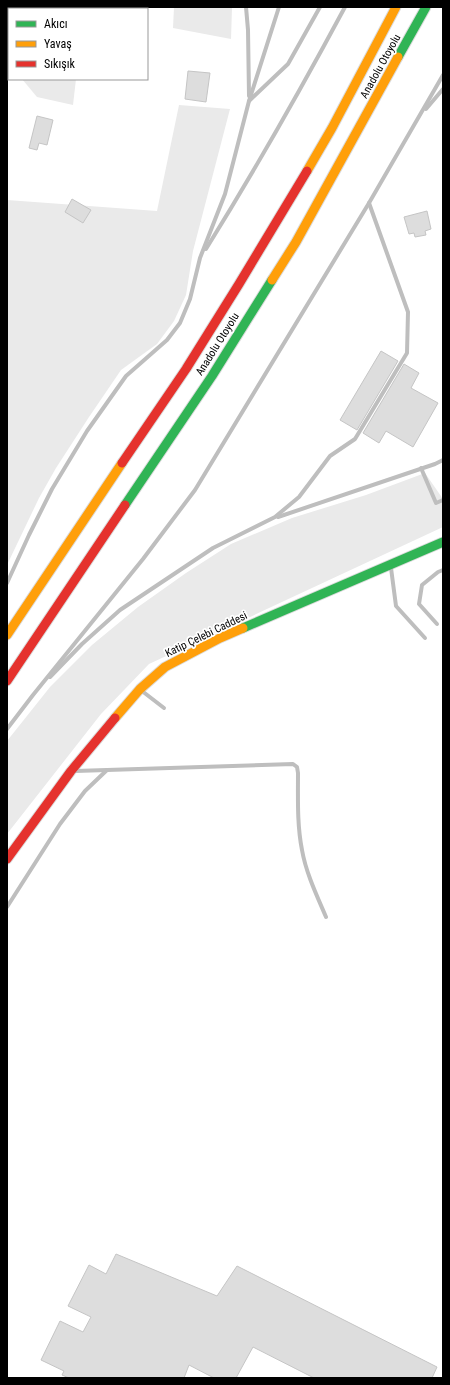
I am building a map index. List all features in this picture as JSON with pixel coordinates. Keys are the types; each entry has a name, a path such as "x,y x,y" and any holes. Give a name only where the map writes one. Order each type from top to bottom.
{"main road":[{"name":"Anadolu Otoyolu","path":"7,635 186,369 239,284 332,128 396,7"},
{"name":"Anadolu Otoyolu","path":"7,681 212,376 296,242 426,7"},
{"name":"Katip Çelebi Caddesi","path":"7,860 71,771 140,689 165,667 220,638 443,542"}],"lane":[{"path":"246,7 248,30 249,101"},
{"path":"7,583 52,489 87,431 126,376 167,340 180,323 190,299 200,258 225,194 249,101 280,7"},
{"path":"249,101 288,64 320,7"},
{"path":"200,258 303,85 345,7"},
{"path":"7,729 143,559 196,490 369,203 443,75"},
{"path":"419,117 443,89"},
{"path":"275,517 299,497 330,456 355,439 407,353 408,312 369,203"},
{"path":"33,695 82,644 120,610 213,548 275,517 443,460"},
{"path":"421,468 436,503 443,500"},
{"path":"390,565 396,606 425,638"},
{"path":"437,624 419,604 422,585 438,572 443,570"},
{"path":"140,689 164,708"},
{"path":"71,771 293,764 298,773 299,823 302,850 306,865 326,917"},
{"path":"7,907 60,824 84,791 107,770"}],"shaded area":[{"path":"7,7 83,8 8,8 8,60"},
{"path":"174,7 232,7 231,39 173,28"},
{"path":"23,80 76,80 73,105 37,97"},
{"path":"179,105 230,109 193,251 186,295 174,321 157,344 121,370 89,417 56,468 39,498 7,565 7,200 157,211"},
{"path":"425,473 443,499 443,527 149,664 101,714 7,834 7,741 50,687 92,645 138,607 186,573 231,544 292,518 366,495"}],"building":[{"path":"188,71 210,73 206,102 185,99"},
{"path":"37,116 53,120 47,145 39,143 37,150 29,148"},
{"path":"72,199 91,210 83,223 65,212"},
{"path":"427,211 431,229 425,231 426,235 415,237 414,233 409,234 404,217"},
{"path":"381,351 398,361 357,430 340,420"},
{"path":"404,364 419,373 411,388 438,403 413,447 386,431 379,443 363,433"},
{"path":"116,1254 217,1296 237,1266 437,1367 432,1378 314,1378 253,1347 236,1378 214,1378 189,1365 184,1378 69,1378 62,1375 64,1371 41,1360 60,1321 83,1332 91,1317 68,1306 89,1265 106,1274"}],"traffic: fast":[{"path":"398,57 426,7"},
{"path":"125,505 212,376 272,280"},
{"path":"243,628 443,542"}],"traffic: slow":[{"path":"307,171 332,128 396,7"},
{"path":"272,280 296,242 398,57"},
{"path":"7,635 122,463"},
{"path":"115,718 140,689 165,667 220,638 243,628"}],"traffic: jam":[{"path":"122,463 186,369 307,171"},
{"path":"7,681 125,505"},
{"path":"7,859 71,771 115,718"}]}
